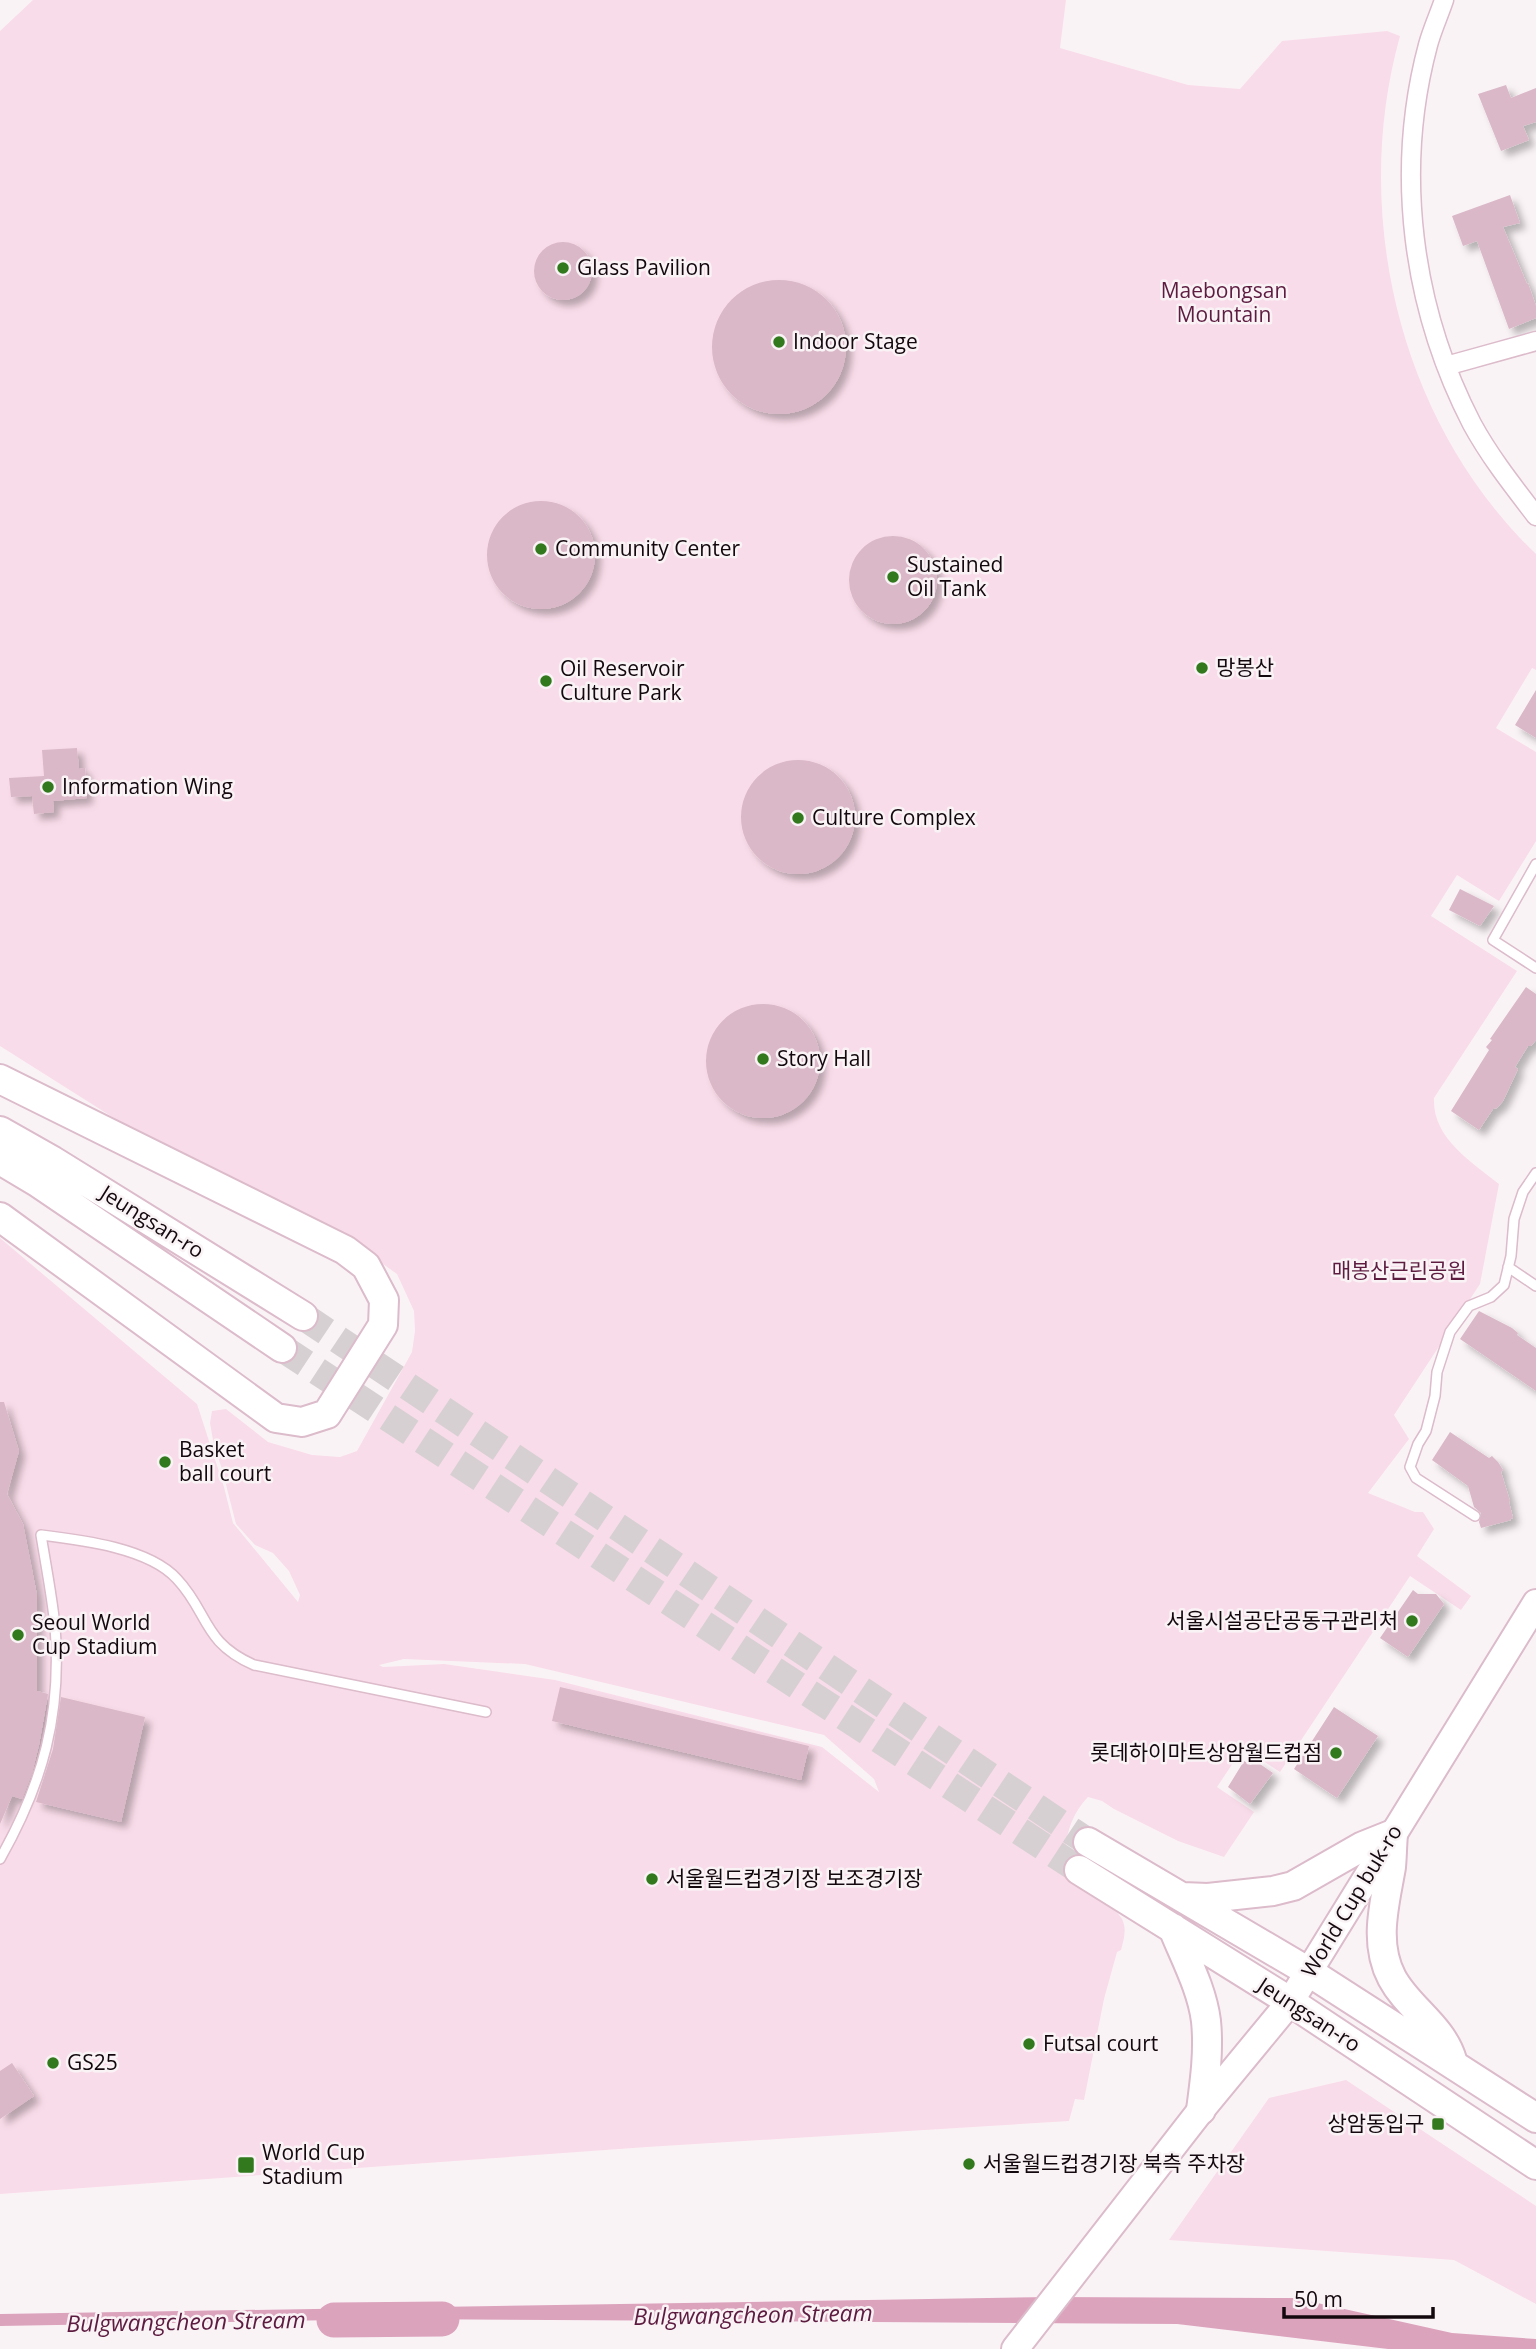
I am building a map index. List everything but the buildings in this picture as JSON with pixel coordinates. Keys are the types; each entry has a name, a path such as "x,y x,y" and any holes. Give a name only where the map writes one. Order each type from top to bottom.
{"main road":[{"path":"0,1079 345,1250 366,1266 384,1300 383,1325 327,1414 302,1422 276,1418 0,1217"},
{"path":"0,1109 30,1126 45,1171 0,1177"},
{"name":"Jeungsan-ro","path":"0,1131 45,1171 282,1348"},
{"name":"Jeungsan-ro","path":"0,1160 45,1171 303,1316"},
{"name":"World Cup buk-ro","path":"1016,2349 1201,2110 1290,2002 1536,1603"},
{"path":"1182,1897 1208,1898 1273,1891 1293,1886 1363,1846 1392,1834 1391,1865 1382,1912 1381,1932 1385,1957 1392,1978 1411,2004 1441,2035 1453,2064"},
{"name":"Jeungsan-ro","path":"1088,1842 1309,1972 1536,2118"},
{"name":"Jeungsan-ro","path":"1079,1870 1290,2002 1527,2159"},
{"path":"1173,1928 1199,1990 1206,2019 1208,2055 1201,2110"},
{"path":"1527,2159 1536,2182"}],"street":[{"path":"1444,0 1428,45 1416,103 1410,164 1413,223 1420,273 1432,324 1446,366 1473,425 1507,479 1536,516"},
{"path":"1446,366 1536,341"}],"lane":[{"path":"1536,864 1493,940 1536,968"},
{"path":"1475,1516 1416,1478 1410,1467 1426,1431 1435,1396 1437,1373 1450,1332 1469,1306 1491,1297 1504,1285 1514,1219 1523,1192 1536,1173"},
{"path":"1508,1267 1536,1286"},
{"path":"0,1859 34,1791 48,1745 54,1706 55,1626 41,1535 78,1539 143,1556 158,1563 183,1585 219,1643 254,1665 486,1712"}],"green space":[{"path":"33,0 1066,0 1060,48 1188,85 1240,89 1282,41 1387,31 1400,36 1386,104 1381,174 1385,244 1398,313 1420,380 1450,443 1489,502 1536,554 1536,670 1532,668 1496,728 1536,752 1536,841 1499,901 1457,875 1431,916 1517,971 1434,1098 1435,1112 1447,1137 1466,1158 1499,1184 1480,1284 1394,1415 1409,1439 1368,1493 1415,1512 1423,1512 1434,1529 1417,1556 1471,1596 1461,1610 1410,1576 1280,1772 1243,1748 1217,1787 1254,1812 1224,1857 1178,1841 1102,1801 1088,1797 1080,1806 1069,1828 1066,1853 1068,1865 1079,1886 1118,1914 1125,1930 1104,1999 1084,2100 1075,2099 1069,2121 647,2147 0,2194 0,1238 197,1404 233,1523 298,1602 300,1595 289,1571 273,1553 255,1545 236,1524 214,1446 210,1423 212,1411 226,1409 268,1442 312,1455 340,1457 357,1451 412,1352 415,1331 414,1311 397,1274 376,1259 109,1129 114,1118 0,1046 0,31","holes":["404,1659 525,1664 824,1735 874,1779 879,1792 822,1747 555,1680 444,1664 379,1665"]},
{"path":"1346,2080 1536,2206 1536,2304 1454,2260 1169,2240 1269,2098"}],"water":[{"name":"Bulgwangcheon Stream","path":"1051,2297 1295,2298 1452,2333 1536,2339 1536,2349 1388,2349 1177,2324 392,2319 0,2326 0,2314"}],"waterway":[{"name":"Bulgwangcheon Stream","path":"334,2320 442,2319"}],"tunnel":[{"path":"303,1316 1088,1842"},
{"path":"282,1348 1079,1870"}],"place":[{"name":"Glass Pavilion","path":"563,268"},
{"name":"Indoor Stage","path":"779,342"},
{"name":"Community Center","path":"541,549"},
{"name":"Sustained Oil Tank","path":"893,577"},
{"name":"망봉산","path":"1202,668"},
{"name":"Oil Reservoir Culture Park","path":"546,681"},
{"name":"Information Wing","path":"48,787"},
{"name":"Culture Complex","path":"798,818"},
{"name":"Story Hall","path":"763,1059"},
{"name":"Basket ball court","path":"165,1462"},
{"name":"서울시설공단공동구관리처","path":"1412,1621"},
{"name":"Seoul World Cup Stadium","path":"18,1635"},
{"name":"롯데하이마트상암월드컵점","path":"1336,1753"},
{"name":"서울월드컵경기장 보조경기장","path":"652,1879"},
{"name":"Futsal court","path":"1029,2044"},
{"name":"GS25","path":"53,2063"},
{"name":"상암동입구","path":"1438,2124"},
{"name":"서울월드컵경기장 북측 주차장","path":"969,2164"},
{"name":"World Cup Stadium","path":"246,2165"}],"park label":[{"name":"Maebongsan Mountain","path":"1224,303"},
{"name":"매봉산근린공원","path":"1399,1271"}]}
